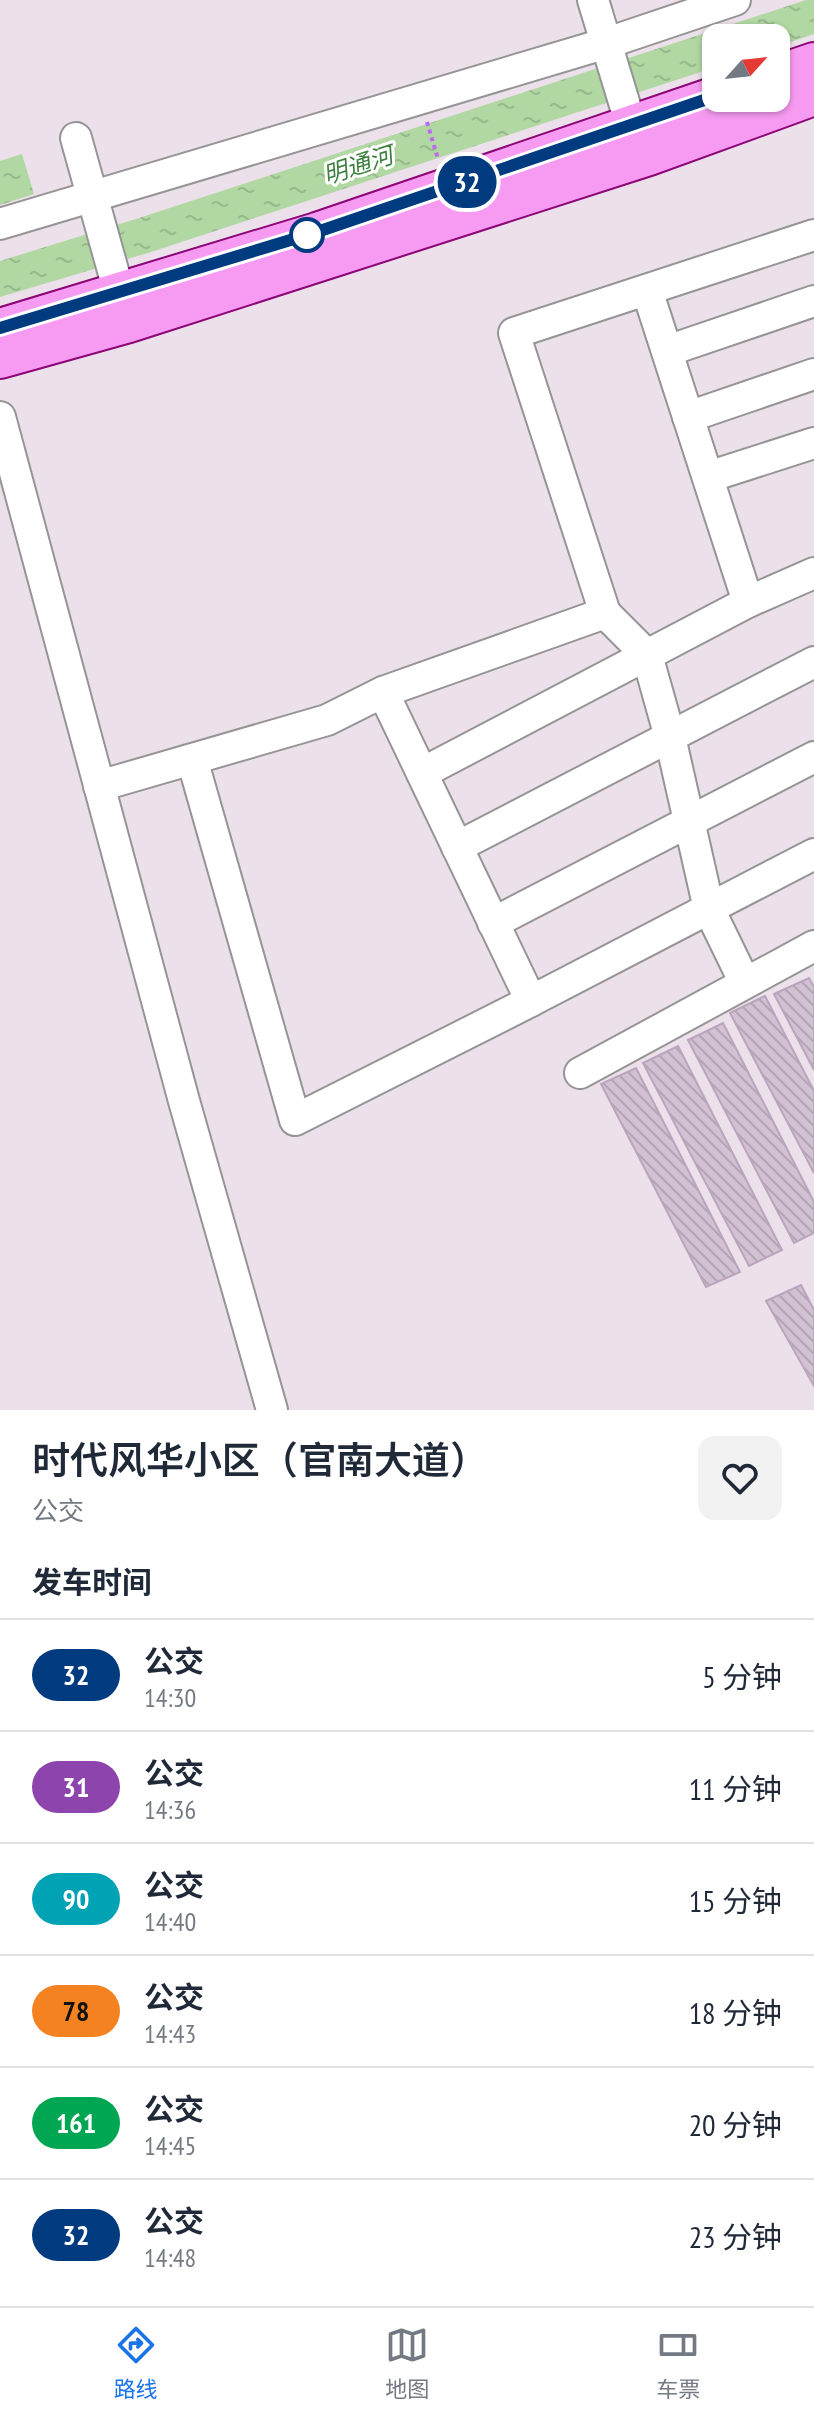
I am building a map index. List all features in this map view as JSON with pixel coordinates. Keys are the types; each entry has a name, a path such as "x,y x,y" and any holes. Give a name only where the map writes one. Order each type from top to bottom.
{"main road":[{"path":"790,70 814,62"},
{"path":"0,359 129,323 649,156 814,96"},
{"path":"0,328 317,232 628,113 702,99"}],"street":[{"path":"593,0 628,113"},
{"path":"0,224 608,49 735,0"},
{"path":"76,138 119,292"},
{"path":"745,983 709,909 670,737 647,655 605,613 514,333 814,235"},
{"path":"647,290 748,602"},
{"path":"667,351 814,301"},
{"path":"688,417 814,374"},
{"path":"0,417 272,1410"},
{"path":"708,477 814,443"},
{"path":"422,773 748,602 814,573"},
{"path":"99,786 327,720 383,692 605,613"},
{"path":"457,847 814,662"},
{"path":"383,692 531,1001"},
{"path":"493,923 814,757"},
{"path":"192,759 295,1120 814,854"},
{"path":"580,1073 814,946"}],"path":[{"path":"425,116 439,161"}],"water":[{"path":"814,0 814,34 790,42 790,24 733,24"},
{"name":"明通河","path":"702,34 702,72 151,252 0,297 0,261"},
{"path":"22,154 34,194 0,205 0,161"}],"building":[{"path":"809,978 814,987 814,1070 774,994"},
{"path":"765,996 814,1091 814,1173 730,1013"},
{"path":"723,1023 814,1202 814,1233 794,1243 688,1040"},
{"path":"678,1046 782,1250 749,1266 643,1063"},
{"path":"636,1068 740,1272 706,1287 601,1084"},
{"path":"801,1285 814,1310 814,1386 766,1301"}],"bus line":[{"name":"32","path":"0,328 317,232 702,101"}]}
